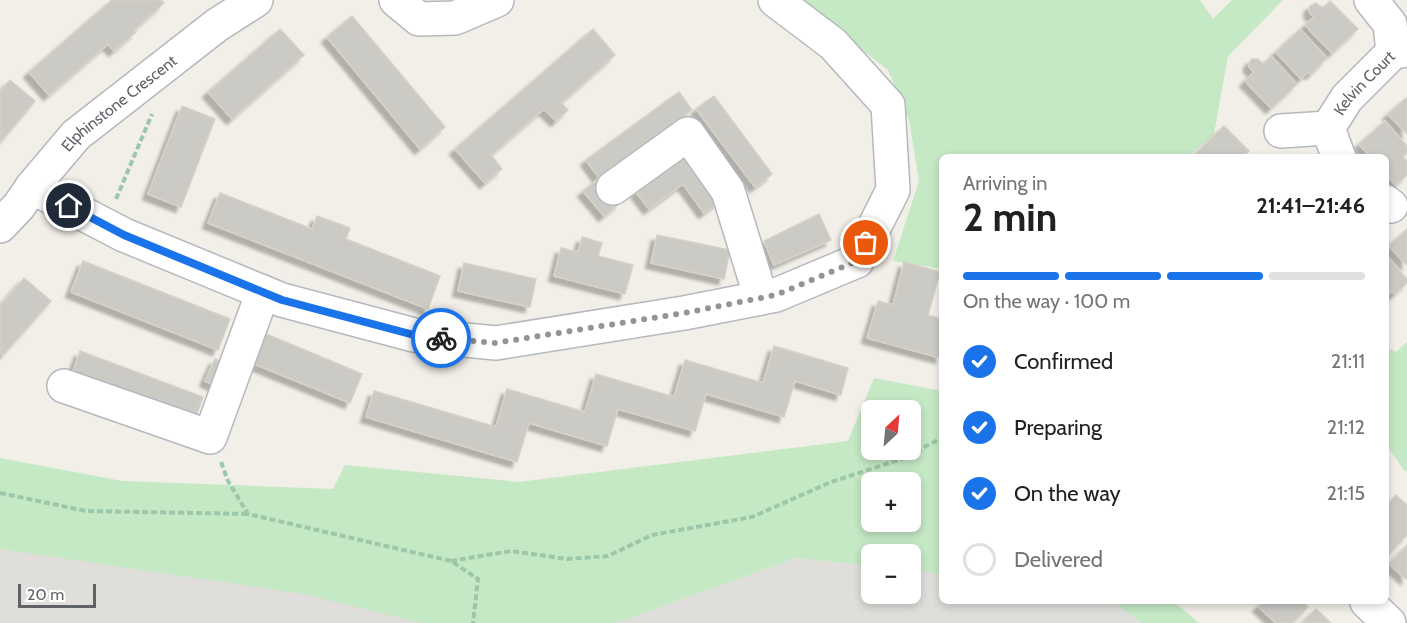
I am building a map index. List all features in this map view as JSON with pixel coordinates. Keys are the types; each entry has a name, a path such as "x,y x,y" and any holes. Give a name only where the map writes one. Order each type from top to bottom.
{"street":[{"name":"Elphinstone Crescent","path":"0,226 76,135 210,12 256,0"},
{"path":"396,0 419,18 455,18 497,0"},
{"path":"32,187 124,235 282,300 414,335 495,343 776,295 857,261 893,190 888,105 833,44 775,0"},
{"path":"1371,0 1390,24 1400,51"},
{"name":"Kelvin Court","path":"1281,131 1334,143 1347,98 1400,51"},
{"path":"613,188 688,134 728,191 761,298"},
{"path":"64,386 210,437 263,292"},
{"path":"1369,604 1389,623"}],"path":[{"path":"105,225 153,110"},
{"path":"210,437 228,481 248,514"},
{"path":"451,561 511,551 567,559 608,556 652,535 752,517 831,482 914,455 939,440"},
{"path":"0,493 86,511 248,514 451,561 478,579 473,623"}],"shaded area":[{"path":"0,516 473,623 0,623"},
{"path":"796,558 861,565 861,604 921,604 921,571 939,574 939,604 1116,604 1141,623 617,623"}],"green space":[{"path":"798,0 1200,0 1213,19 1232,0 1283,0 1228,56 1214,134 1191,154 939,154 939,269 893,261 919,181 909,120 888,70"},
{"path":"1407,342 1407,470 1405,472 1389,448 1389,348 1396,352"},
{"path":"874,378 939,390 939,574 921,571 921,544 861,544 861,565 796,558 617,623 421,623 303,594 0,549 0,458 122,481 333,489 345,465 519,482 848,441 861,410 861,460 921,460 921,400 865,400"},
{"path":"1116,604 1176,604 1199,623 1141,623"}],"building":[{"path":"112,0 161,0 164,3 114,51 108,44 49,95 29,72"},
{"path":"1330,1 1358,29 1332,53 1305,25 1314,17 1309,12 1310,6 1316,3 1323,8"},
{"path":"352,16 445,127 420,149 327,37"},
{"path":"280,29 304,55 232,119 208,92"},
{"path":"593,29 615,55 561,103 568,110 556,121 544,109 491,155 502,169 485,183 455,149"},
{"path":"1300,29 1327,58 1311,74 1308,72 1301,79 1276,52"},
{"path":"1271,56 1297,84 1271,108 1245,81 1254,72 1249,67 1252,59 1258,59 1263,64"},
{"path":"10,80 35,101 0,143 0,91"},
{"path":"679,92 692,110 599,178 586,160"},
{"path":"714,96 772,174 755,187 696,109"},
{"path":"1407,99 1407,134 1388,114"},
{"path":"182,106 215,119 181,207 148,194"},
{"path":"1385,121 1407,146 1407,153 1403,157 1407,161 1407,175 1396,185 1389,177 1389,154 1368,154 1359,144"},
{"path":"1224,126 1249,151 1246,154 1196,153"},
{"path":"688,154 722,199 704,213 683,184 649,209 636,192"},
{"path":"599,178 620,203 604,216 583,191"},
{"path":"220,193 312,229 317,216 350,228 346,239 440,276 428,309 208,223"},
{"path":"819,214 831,240 774,265 764,241"},
{"path":"1407,229 1407,265 1389,246"},
{"path":"657,235 730,250 724,279 651,263"},
{"path":"582,237 602,243 598,256 633,265 625,294 554,276 561,248 578,252"},
{"path":"1389,259 1407,279 1407,283 1395,294 1392,291 1389,294"},
{"path":"83,261 230,319 218,350 71,292"},
{"path":"904,262 939,272 928,315 939,318 939,357 867,338 878,301 893,305"},
{"path":"464,263 536,279 530,307 458,291"},
{"path":"24,278 51,301 3,355 0,353 0,306"},
{"path":"264,333 362,374 350,403 252,363"},
{"path":"774,346 848,368 841,395 795,381 784,417 706,394 695,431 618,409 607,446 529,423 517,462 366,417 374,391 496,427 507,389 585,412 596,374 674,397 685,360 763,383"},
{"path":"80,351 203,397 196,416 73,371"},
{"path":"215,359 226,364 216,386 205,381"},
{"path":"1396,495 1407,505 1407,535 1389,555 1389,503"},
{"path":"1407,545 1407,578 1406,579 1389,564"},
{"path":"1260,604 1305,604 1308,607 1292,623 1276,623 1258,606"},
{"path":"1316,609 1331,623 1302,623"}],"way so far":[{"path":"441,338 495,343 684,313 776,295 857,261 866,243"}],"route":[{"path":"69,206 124,235 282,300 414,335 441,338"}]}
